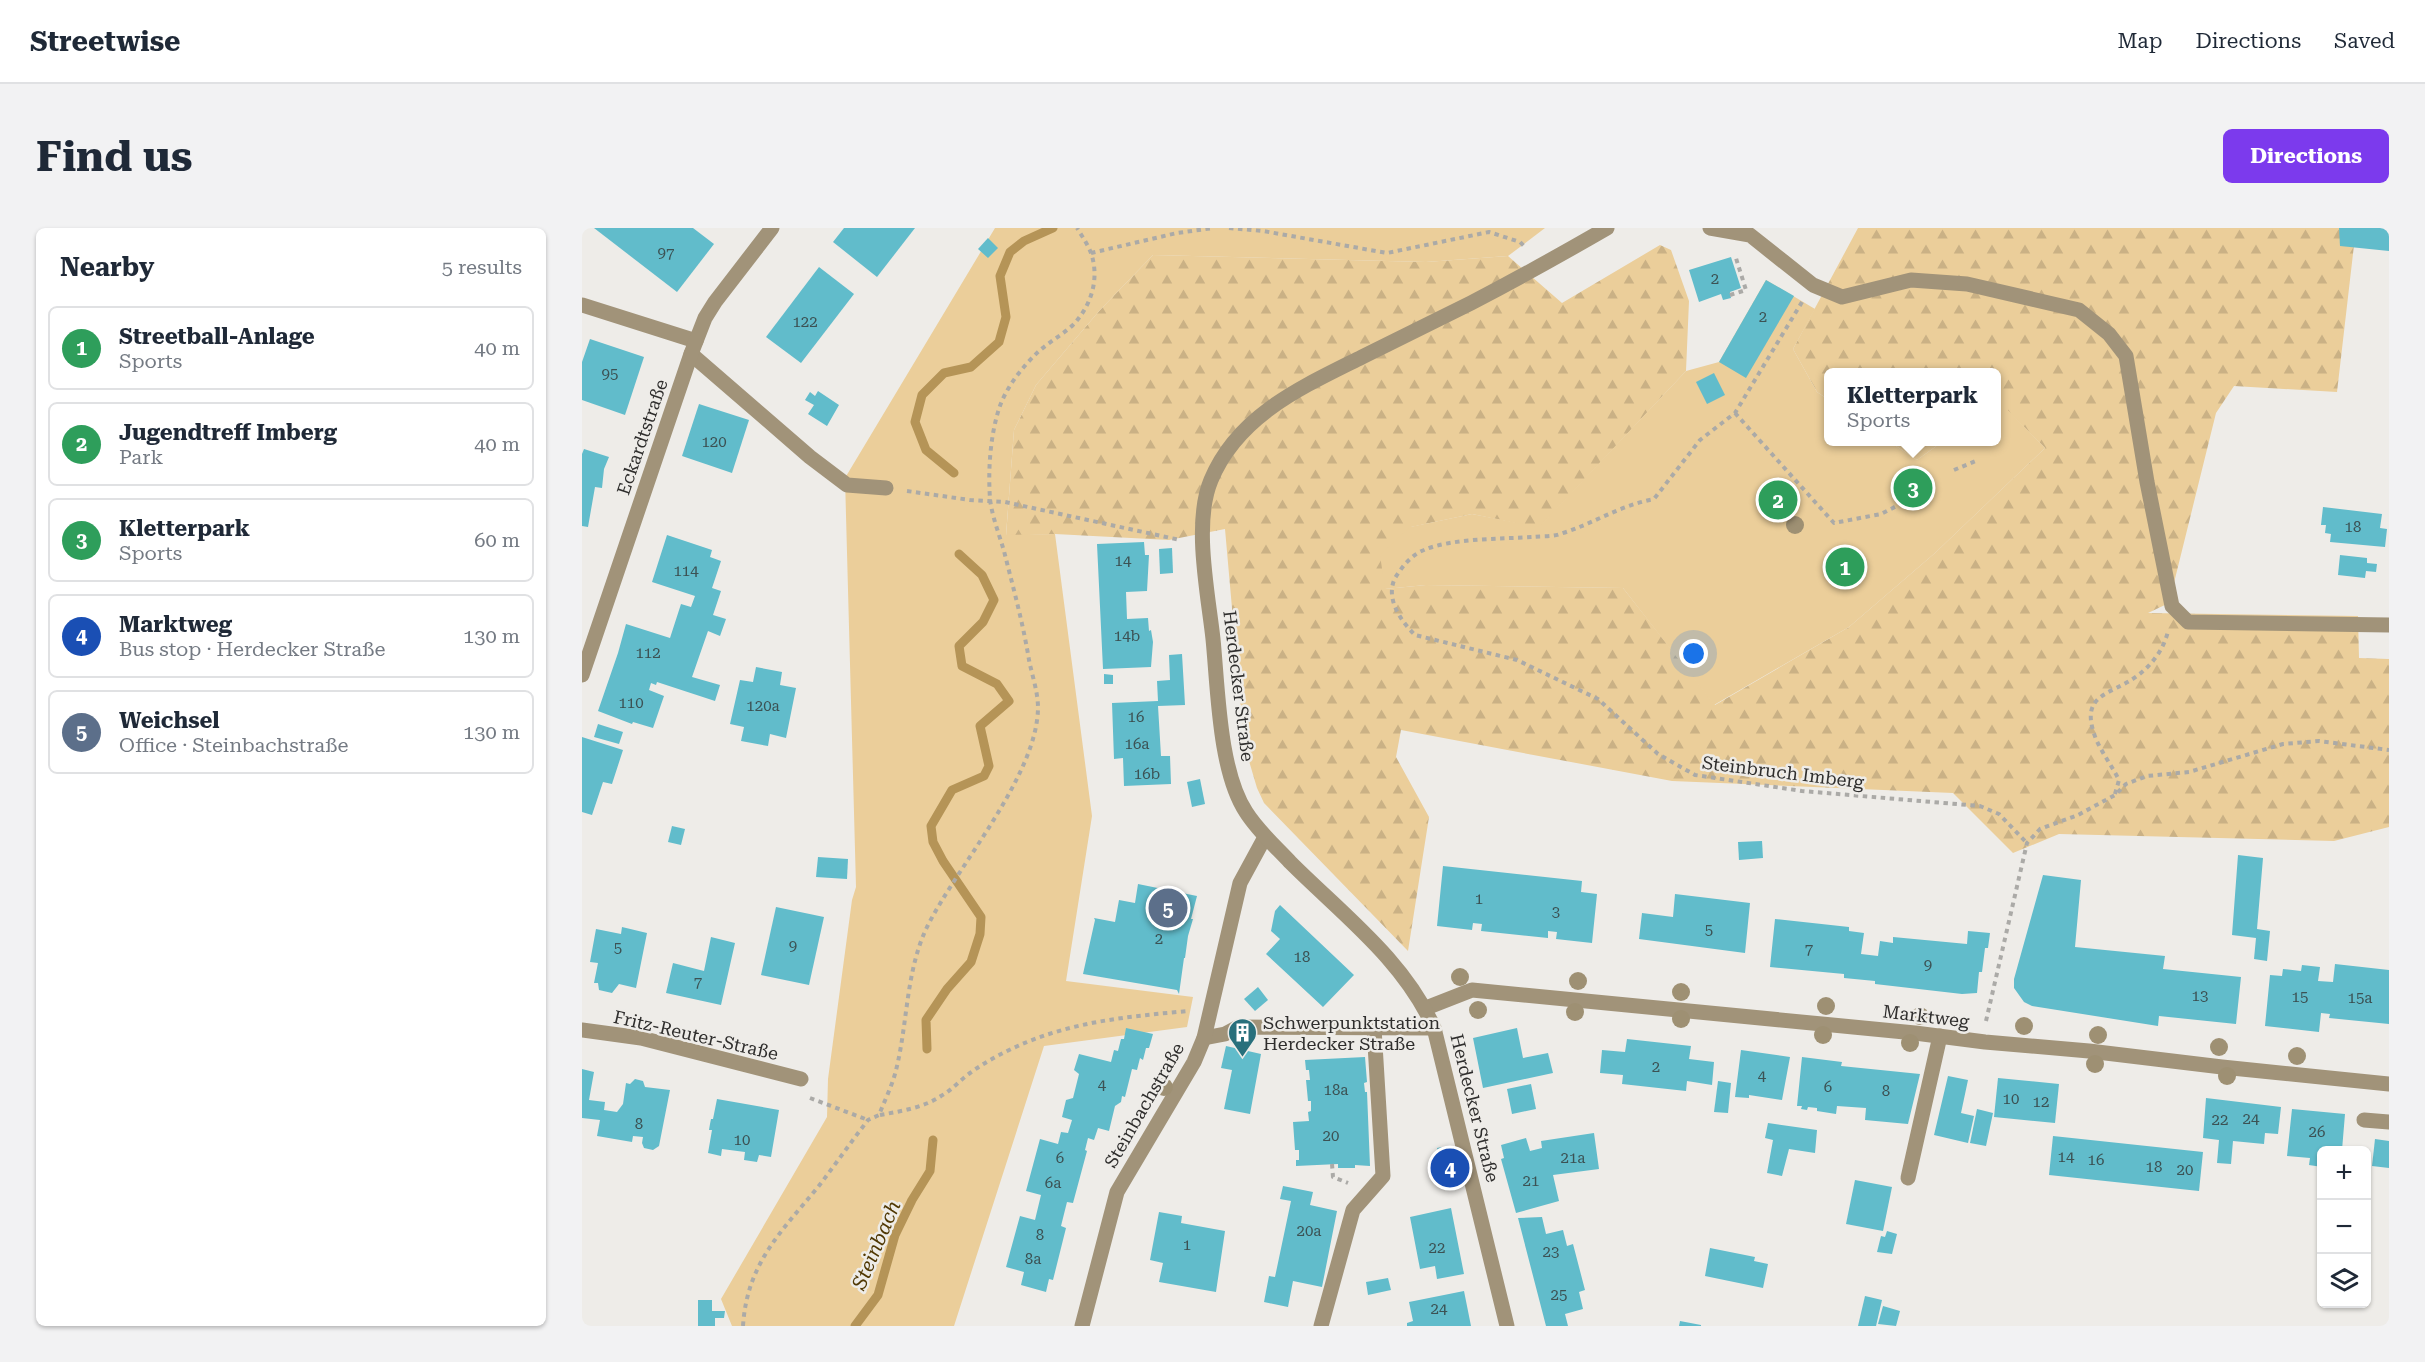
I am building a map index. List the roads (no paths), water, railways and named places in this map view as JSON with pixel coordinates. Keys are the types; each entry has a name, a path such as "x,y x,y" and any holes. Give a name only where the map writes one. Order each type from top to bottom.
{"street":[{"name":"Eckardtstraße","path":"582,675 705,318 772,228"},
{"name":"Herdecker Straße","path":"1507,1326 1434,1028 1426,1008 1407,979 1265,837 1239,801 1223,738 1204,545 1204,504 1210,482 1231,444 1251,423 1292,392 1542,265 1607,228"},
{"path":"1710,228 1750,235 1813,285 1842,297 1911,280 1967,284 2079,310 2109,334 2126,356 2147,482 2172,606 2188,622 2389,625"},
{"path":"582,305 693,348 810,457 847,485 885,488"},
{"name":"Steinbachstraße","path":"1082,1326 1117,1192 1194,1062 1212,1009 1240,883 1265,837"},
{"name":"Marktweg","path":"1426,1008 1472,990 2090,1051 2389,1084"},
{"path":"1204,1038 1225,1034 1238,1027 1434,1028"},
{"path":"1321,1326 1353,1210 1383,1176 1387,1165 1382,1092 1374,1028"},
{"name":"Fritz-Reuter-Straße","path":"582,1030 641,1038 801,1079"},
{"path":"1908,1178 1940,1036"},
{"path":"2364,1120 2389,1122"}],"waterway":[{"name":"Steinbach","path":"954,473 926,450 915,422 922,395 944,373 971,367 999,342 1006,317 1000,276 1010,252 1024,241 1053,228"},
{"name":"Steinbach","path":"927,1049 926,1020 947,989 971,962 980,934 981,917 943,861 933,842 931,826 952,790 984,776 989,766 980,726 1009,701 997,684 962,666 959,646 983,622 994,600 982,575 959,554"},
{"name":"Steinbach","path":"855,1326 878,1295 895,1235 912,1200 930,1171 933,1140"}],"place":[{"name":"Kletterpark","path":"1913,488"},
{"name":"Jugendtreff Imberg","path":"1778,500"},
{"name":"Streetball-Anlage","path":"1845,567"},
{"name":"Weichsel","path":"1168,908"},
{"name":"Schwerpunktstation Herdecker Straße","path":"1242,1058"},
{"name":"Marktweg","path":"1450,1168"}]}
